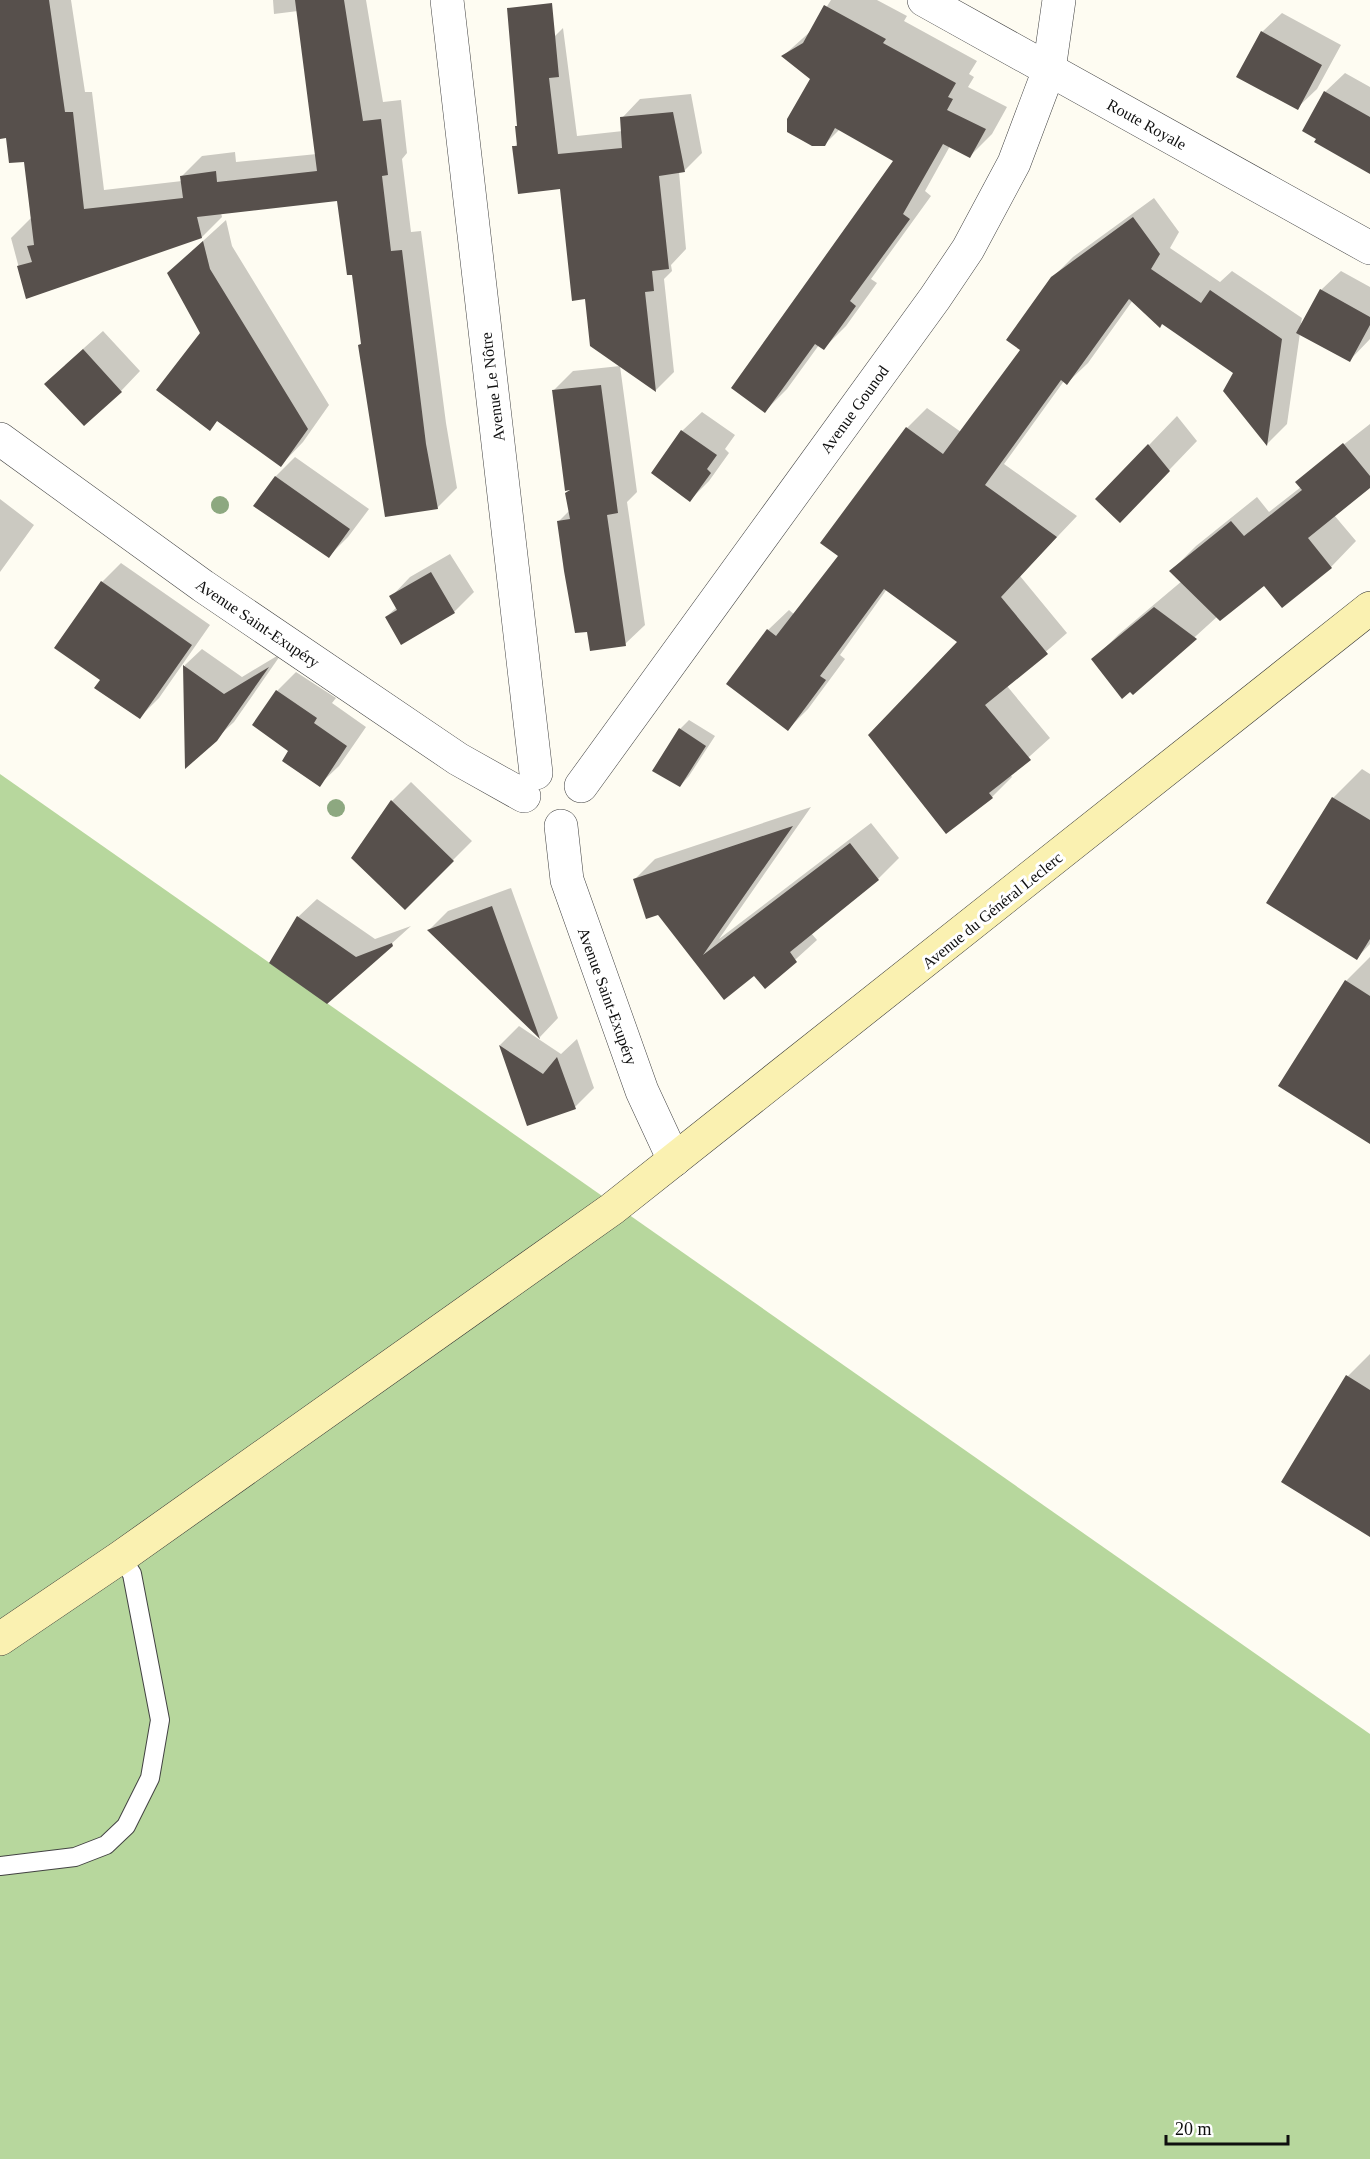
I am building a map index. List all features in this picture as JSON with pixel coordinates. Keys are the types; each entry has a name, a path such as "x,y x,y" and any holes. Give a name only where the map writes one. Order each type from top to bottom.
{"street":[{"name":"Avenue Le Nôtre","path":"447,0 530,785"},
{"name":"Route Royale","path":"924,0 1370,248"},
{"name":"Avenue Gounod","path":"581,786 962,259 1014,164 1049,70 1059,0"},
{"name":"Avenue Saint-Exupéry","path":"0,439 233,606 458,759 530,785"},
{"name":"Avenue du Général Leclerc","path":"0,1639 121,1557 612,1209 1370,608"},
{"path":"553,768 562,769 577,778 581,786 583,796 578,815 561,826 552,827 535,821 528,814 530,785 553,768"},
{"name":"Avenue Saint-Exupéry","path":"561,826 567,880 642,1091 674,1160"}],"lane":[{"path":"0,1866 75,1857 106,1845 126,1826 150,1778 160,1720 132,1574 121,1557"}],"green space":[{"path":"0,774 1370,1734 1370,2159 0,2159"}],"building":[{"path":"0,0 49,0 65,112 73,112 84,209 183,198 180,176 216,171 217,182 317,171 295,0 344,0 363,121 381,119 388,175 382,176 391,251 402,250 426,444 438,509 385,517 358,345 361,344 352,275 347,275 337,201 197,217 202,238 26,299 17,266 32,262 27,246 34,245 24,162 9,163 6,138 0,139"},
{"path":"552,3 559,77 549,78 558,154 622,148 620,117 673,112 685,172 659,176 669,269 652,271 654,291 645,292 656,392 590,346 585,299 572,301 560,189 518,194 512,146 517,146 515,126 517,126 507,8"},
{"path":"824,5 886,39 883,43 956,83 948,97 953,99 947,110 986,129 970,158 943,144 903,214 910,219 850,301 856,306 824,350 815,344 765,413 731,388 893,161 835,128 825,146 812,146 787,132 787,119 810,79 781,56 803,43"},
{"path":"1261,31 1322,65 1298,110 1236,77"},
{"path":"1324,91 1370,117 1370,174 1314,142 1316,139 1302,131"},
{"path":"1133,217 1160,254 1151,269 1201,303 1210,290 1282,339 1267,446 1223,391 1233,373 1162,324 1160,328 1129,299 1067,385 1061,380 985,485 1057,537 1001,597 1048,654 985,705 1031,760 989,793 993,798 946,834 868,735 957,642 884,589 820,676 826,680 788,731 726,684 767,629 776,636 838,556 820,543 906,427 943,454 1020,350 1006,340 1051,277"},
{"path":"203,241 210,269 308,429 281,467 217,421 210,431 156,390 200,333 167,273"},
{"path":"1320,289 1370,317 1370,325 1350,362 1296,333"},
{"path":"83,349 122,392 84,426 44,384"},
{"path":"601,385 618,513 607,515 626,646 590,651 587,632 575,633 564,571 557,521 570,519 565,493 570,490 565,491 552,390"},
{"path":"681,430 717,455 707,469 711,473 690,502 651,473"},
{"path":"1343,443 1370,476 1370,488 1308,538 1332,568 1282,608 1264,586 1220,621 1169,571 1231,521 1244,536 1302,490 1295,482"},
{"path":"1148,444 1170,471 1120,523 1095,499"},
{"path":"275,476 350,529 329,558 253,506"},
{"path":"431,572 455,613 401,645 385,617 397,610 389,596"},
{"path":"101,581 192,645 140,719 94,688 100,680 54,648"},
{"path":"1154,607 1197,639 1133,695 1130,692 1122,699 1091,659"},
{"path":"183,665 224,694 269,667 217,741 185,769"},
{"path":"276,690 317,718 314,723 347,746 320,787 282,761 288,751 252,725"},
{"path":"679,728 706,746 680,787 652,771"},
{"path":"1332,797 1370,820 1370,939 1357,960 1266,903"},
{"path":"391,800 454,861 405,910 351,858"},
{"path":"793,826 703,955 850,843 879,880 790,952 797,962 765,989 754,976 724,1000 658,915 646,919 633,879"},
{"path":"492,906 540,1039 427,930"},
{"path":"297,916 356,957 392,943 393,946 327,1004 269,963"},
{"path":"1345,980 1370,996 1370,1144 1278,1086"},
{"path":"499,1045 543,1074 557,1057 576,1109 527,1126"},
{"path":"1346,1375 1370,1390 1370,1537 1281,1482"}]}
